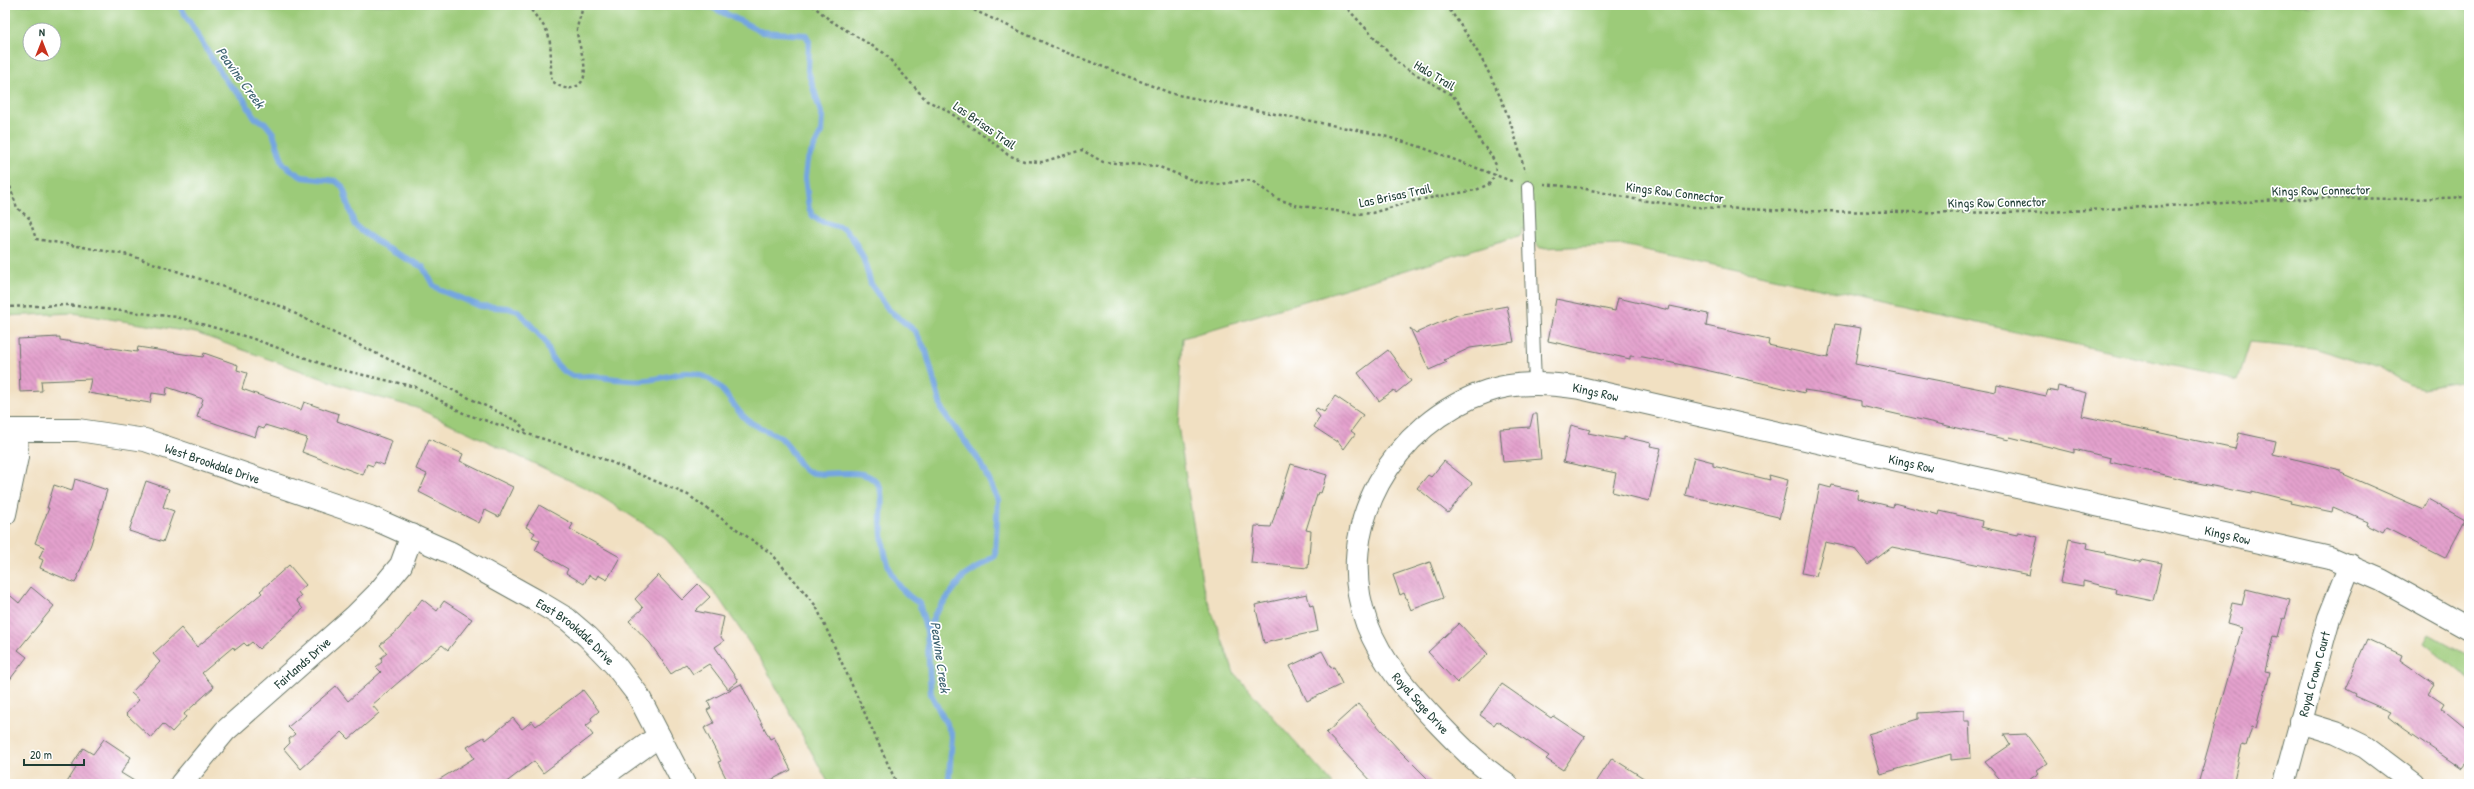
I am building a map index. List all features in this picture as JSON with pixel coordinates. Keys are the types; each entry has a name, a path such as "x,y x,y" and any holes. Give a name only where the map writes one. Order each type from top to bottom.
{"street":[{"name":"Kings Row","path":"1376,487 1392,459 1412,436 1434,417 1458,403 1489,391 1535,384 1552,384 1580,388 2323,557 2350,566 2380,580 2469,629"},
{"path":"5,514 17,457 10,430"},
{"name":"West Brookdale Drive","path":"10,430 78,430 145,440 370,517 412,535"},
{"name":"Royal Sage Drive","path":"1376,487 1368,506 1360,534 1358,566 1360,594 1367,623 1378,650 1396,678 1464,750 1506,784"},
{"name":"East Brookdale Drive","path":"412,535 458,557 567,619 615,665 638,695 684,784"},
{"name":"Fairlands Drive","path":"180,784 225,731 355,616 377,594 401,565 412,535"},
{"name":"Royal Crown Court","path":"2284,784 2329,618 2350,566"},
{"path":"2300,722 2336,733 2365,747 2414,784"},
{"path":"592,784 659,736"}],"lane":[{"path":"1528,186 1535,384"}],"path":[{"path":"528,5 536,20 545,28 551,45 549,64 552,81 561,87 569,89 576,87 582,80 584,73 583,57 577,30 583,5"},
{"name":"Las Brisas Trail","path":"812,5 831,21 884,53 927,101 944,108 993,142 1008,155 1024,161 1042,162 1082,150 1103,162 1157,166 1198,182 1217,185 1244,180 1252,181 1278,200 1295,205 1356,214 1372,213 1413,201 1476,190 1489,184 1496,175"},
{"path":"963,5 1060,50 1173,94 1377,134 1418,146 1496,175"},
{"name":"Halo Trail","path":"1344,5 1400,65 1452,95 1460,103 1482,144 1491,155 1496,165 1496,175"},
{"path":"1446,5 1483,60 1501,94 1517,141 1528,186"},
{"path":"5,151 8,182 17,208 29,218 36,239 129,255 283,307 309,322 516,420 528,434"},
{"name":"Kings Row Connector","path":"1528,186 1539,184 1581,188 1639,200 1695,207 1810,212 2028,213 2321,198 2411,200 2469,197"},
{"path":"5,307 68,305 177,317 251,338 333,368 416,387 465,414 594,455 688,495 772,554 816,606 898,784"}],"green space":[{"path":"5,5 2469,5 2469,381 2423,388 2411,385 2381,369 2313,348 2250,342 2238,380 1623,245 1540,248 1523,228 1521,235 1183,338 1178,426 1203,587 1234,673 1333,784 829,784 763,663 718,597 663,536 592,491 417,408 363,393 196,333 73,313 5,316"},
{"path":"2430,634 2469,656 2469,679 2425,643"}],"building":[{"path":"1618,298 1669,310 1670,306 1708,314 1706,326 1769,340 1768,345 1828,358 1835,324 1861,328 1855,364 1996,392 1997,385 2046,396 2048,390 2057,392 2058,386 2087,393 2082,416 2235,449 2239,433 2276,441 2273,454 2341,470 2341,473 2423,509 2428,499 2465,520 2445,558 2386,528 2383,533 2367,525 2368,522 2333,507 2332,512 2290,503 2291,501 2252,491 2252,494 2198,483 2110,462 2111,458 2074,449 2074,453 2010,437 2009,440 1861,406 1861,401 1824,393 1804,390 1805,393 1643,357 1630,356 1630,359 1548,341 1556,299 1615,311"},
{"path":"1507,306 1514,342 1470,348 1444,360 1447,362 1429,370 1410,328 1416,333 1457,315"},
{"path":"60,337 60,340 137,352 138,347 203,357 204,353 238,365 237,370 247,373 242,389 301,410 304,402 339,414 337,421 392,441 384,465 375,462 373,466 367,464 363,475 302,452 307,438 265,425 264,429 258,427 255,437 197,417 203,399 167,387 166,395 152,393 150,403 88,393 91,379 41,381 42,391 20,392 18,339"},
{"path":"1388,350 1411,381 1396,393 1394,390 1379,401 1358,373"},
{"path":"1335,396 1363,415 1351,431 1355,434 1344,449 1337,440 1337,442 1314,427 1320,417 1315,410 1317,408 1324,412"},
{"path":"1533,414 1537,414 1541,459 1503,462 1500,429 1530,427"},
{"path":"1571,425 1590,430 1588,433 1624,440 1624,437 1651,443 1650,446 1661,448 1649,501 1612,492 1616,473 1563,462"},
{"path":"429,439 463,454 460,461 513,487 499,517 485,510 479,523 419,492 427,474 416,469"},
{"path":"1694,457 1713,462 1713,466 1770,480 1769,475 1788,480 1779,519 1778,517 1685,495"},
{"path":"1444,461 1472,483 1448,513 1417,488 1428,475 1431,477"},
{"path":"1291,464 1327,475 1321,493 1318,492 1306,530 1311,531 1308,568 1251,563 1255,526 1271,527"},
{"path":"75,479 107,490 91,544 75,583 40,568 43,560 39,558 44,547 35,543 49,508 47,508 54,485 72,491"},
{"path":"146,481 169,489 163,507 174,511 163,542 129,531"},
{"path":"1820,485 1831,488 1832,485 1858,491 1857,498 1893,507 1894,503 1939,515 1940,511 1982,521 1981,527 2017,535 2018,532 2038,537 2029,575 1892,547 1868,565 1854,548 1825,542 1816,576 1802,573"},
{"path":"539,505 573,524 570,529 620,557 607,580 598,575 596,579 589,575 584,584 566,573 568,569 535,550 540,541 532,537 535,533 526,527"},
{"path":"2069,539 2088,543 2087,548 2105,552 2105,554 2140,562 2142,559 2162,563 2153,601 2115,593 2116,589 2083,581 2083,586 2060,582"},
{"path":"1430,562 1443,598 1411,610 1404,593 1400,595 1393,575"},
{"path":"289,565 306,585 298,592 301,596 296,600 303,609 259,649 252,642 247,646 244,643 235,650 233,647 202,673 214,687 184,714 186,717 172,732 163,724 151,738 126,714 139,700 131,693 160,662 153,654 181,628 197,647 262,593 260,591"},
{"path":"658,575 682,600 698,584 710,597 695,611 724,617 720,636 724,641 715,647 738,681 728,689 709,664 693,674 686,664 671,674 650,643 629,621 643,608 635,599"},
{"path":"31,587 54,606 18,650 27,657 5,686 5,591 19,603"},
{"path":"2246,589 2290,600 2278,637 2274,636 2265,671 2270,672 2256,728 2252,727 2246,746 2242,745 2233,784 2198,784 2242,628 2227,624 2232,603 2242,605"},
{"path":"1307,594 1310,606 1313,605 1318,631 1264,643 1255,605"},
{"path":"422,599 437,611 444,601 472,619 448,650 442,645 372,705 379,713 349,739 342,732 301,769 284,749 290,743 289,739 295,734 288,727 336,686 348,701 381,672 376,667 382,662 381,658 387,653 380,645 399,629"},
{"path":"1459,623 1488,654 1457,683 1428,652"},
{"path":"2367,639 2402,655 2400,660 2435,684 2429,693 2444,703 2441,708 2469,731 2469,760 2462,769 2388,716 2391,712 2354,696 2355,694 2345,689"},
{"path":"1322,651 1331,668 1334,667 1342,684 1307,701 1290,666"},
{"path":"741,684 770,739 774,737 791,770 763,784 729,784 718,762 721,761 704,728 714,723 707,710 711,708 708,701"},
{"path":"1502,684 1551,718 1553,716 1585,737 1563,770 1546,759 1549,756 1514,732 1497,721 1494,725 1480,715"},
{"path":"583,690 599,711 591,718 592,721 586,726 593,735 543,773 534,761 504,784 432,784 474,758 467,747 484,737 486,740 513,718 522,729 532,721 536,726"},
{"path":"1358,704 1399,750 1433,784 1374,784 1326,733"},
{"path":"1964,710 1964,721 1969,721 1971,758 1951,760 1951,754 1880,774 1868,734 1918,719 1918,713"},
{"path":"2026,734 2047,763 2037,770 2039,773 2023,784 2004,784 1985,762 2010,745 2004,735"},
{"path":"104,739 131,757 121,773 139,784 66,784 76,768 72,765 83,748 93,754"},
{"path":"1612,758 1653,784 1595,784"}],"waterway":[{"name":"Peavine Creek","path":"179,5 226,81 243,98 254,117 265,123 273,133 283,163 289,169 302,177 336,181 343,187 354,224 386,248 423,267 433,285 442,291 480,306 508,308 518,311 545,341 553,360 562,370 572,376 593,376 620,380 640,380 687,373 700,375 708,378 720,387 747,420 782,439 799,464 805,470 823,474 857,473 867,475 875,480 880,488 882,499 881,519 885,555 900,587 919,603 927,632 931,694 952,735 949,778 952,784"},
{"path":"684,5 712,7 762,32 806,35 809,41 808,71 822,116 821,133 807,161 805,177 809,209 813,216 820,221 843,228 852,237 863,257 871,284 889,310 915,331 926,351 942,410 981,463 998,500 995,556 963,577 935,614 928,631"}]}
